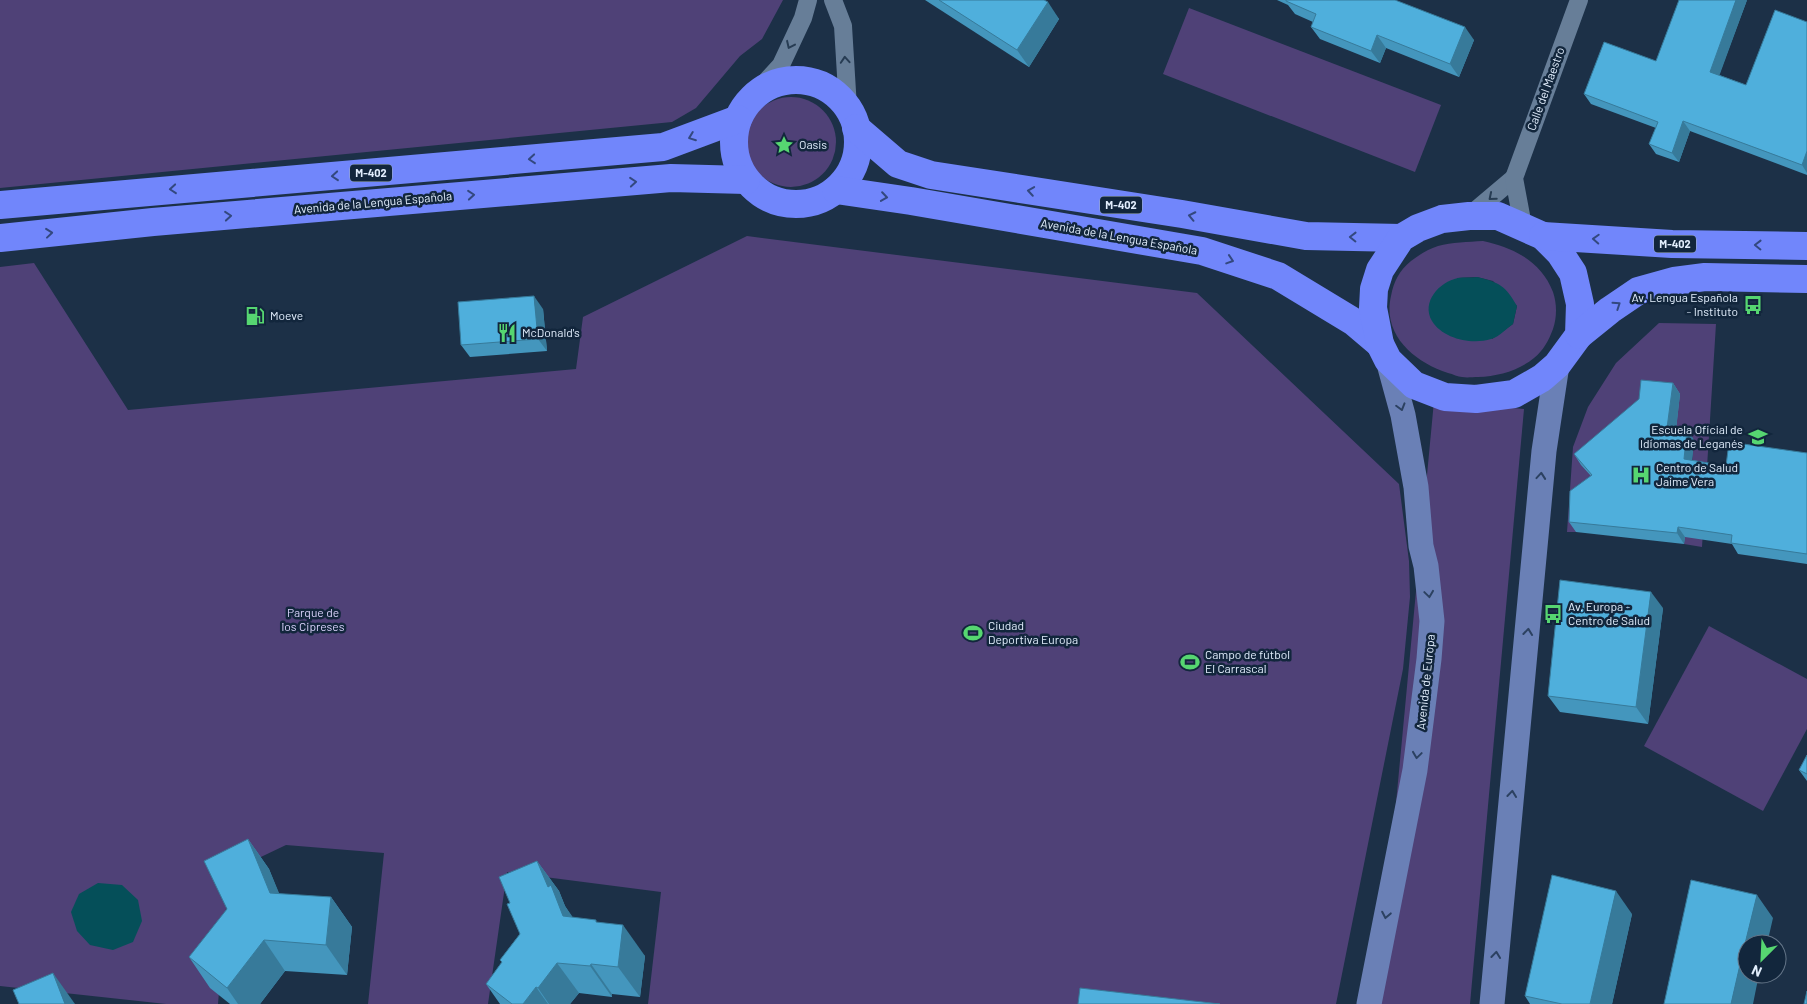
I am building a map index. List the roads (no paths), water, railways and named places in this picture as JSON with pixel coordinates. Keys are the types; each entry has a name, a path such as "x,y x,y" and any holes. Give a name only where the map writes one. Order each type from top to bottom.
{"highway":[{"name":"M-402","path":"0,205 663,147 744,109 769,86 791,80 812,82 833,92 852,118 898,164 931,175 1182,214 1306,236 1401,238"},
{"path":"744,109 733,140 736,161 746,180 756,190 775,201 798,204 820,200 836,190 850,174 858,149 852,118"},
{"name":"Avenida de la Lengua Española","path":"0,238 182,220 671,178 746,180"},
{"name":"Avenida de la Lengua Española","path":"836,190 912,201 1202,251 1278,276 1354,322 1414,385 1445,397 1476,399 1514,394 1542,378 1557,366 1578,336"},
{"name":"M-402","path":"1384,352 1373,308 1374,289 1380,270 1401,238 1418,228 1442,219 1469,216 1498,216 1533,231 1560,253 1573,273 1580,304 1578,336"},
{"name":"M-402","path":"1533,231 1672,244 1807,246"},
{"path":"1578,336 1610,310 1638,291 1674,281 1705,277 1807,279"}],"main road":[{"name":"Avenida de Europa","path":"1369,1004 1415,770 1431,638 1431,601 1421,546 1416,487 1404,420 1384,352"},
{"path":"1492,1004 1544,451 1557,366"}],"street":[{"path":"744,109 781,65 803,18 808,0"},
{"path":"834,0 842,26 852,118"},
{"name":"Calle del Maestro","path":"1469,216 1514,178 1579,0"},
{"path":"1514,178 1533,231"}],"place":[{"name":"Oasis","path":"784,145"},
{"name":"Av. Lengua Española - Instituto","path":"1753,305"},
{"name":"Moeve","path":"255,316"},
{"name":"McDonald's","path":"507,333"},
{"name":"Escuela Oficial de Idiomas de Leganés","path":"1758,437"},
{"name":"Centro de Salud Jaime Vera","path":"1641,475"},
{"name":"Av. Europa - Centro de Salud","path":"1553,614"},
{"name":"Ciudad Deportiva Europa","path":"973,633"},
{"name":"Campo de fútbol El Carrascal","path":"1190,662"}],"park label":[{"name":"Parque de los Cipreses","path":"313,620"}]}
